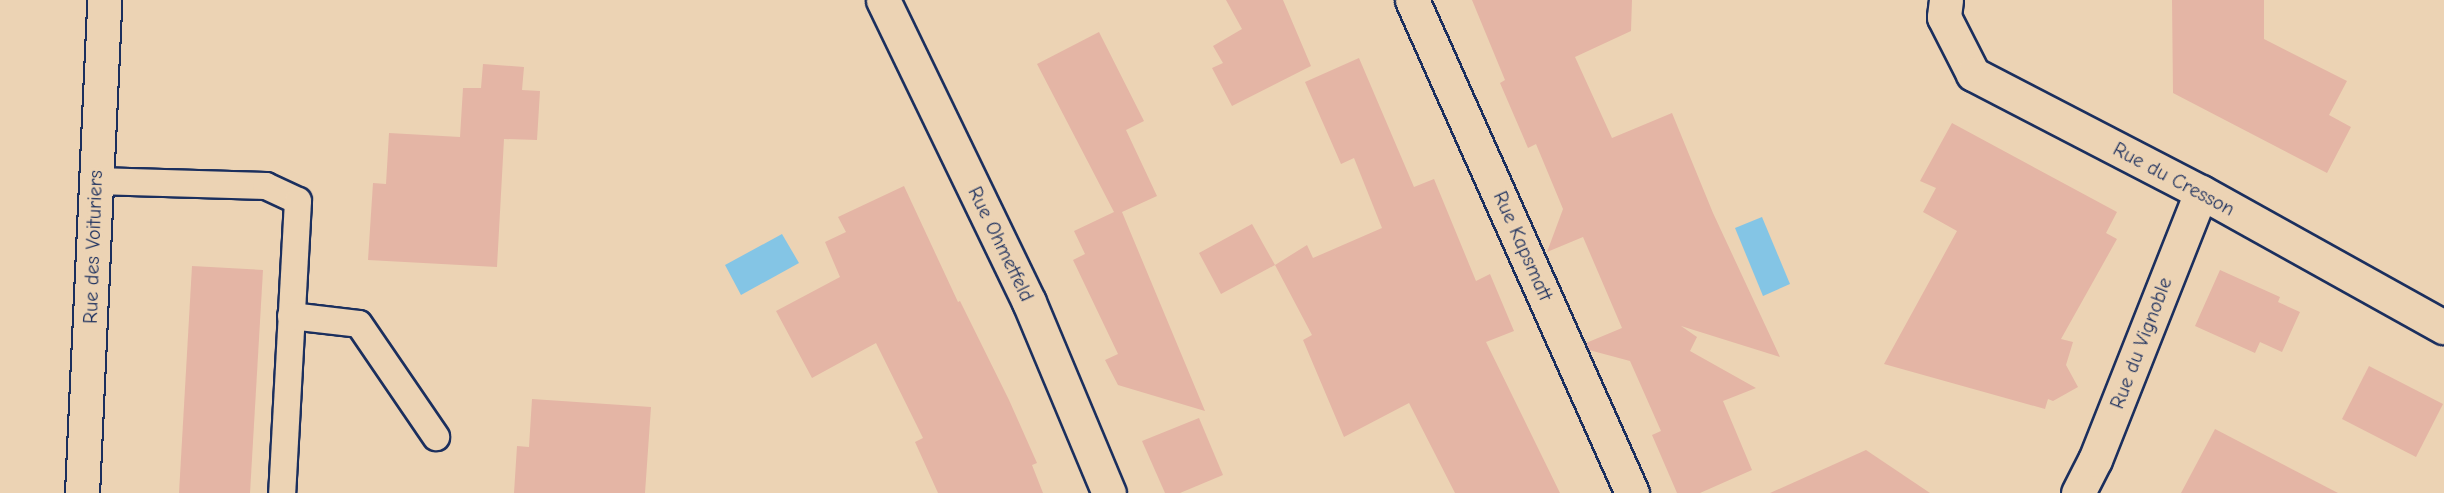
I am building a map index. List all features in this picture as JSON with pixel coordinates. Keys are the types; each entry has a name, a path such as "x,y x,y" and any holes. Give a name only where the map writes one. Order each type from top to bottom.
{"street":[{"name":"Rue des Voituriers","path":"82,493 104,0"},
{"name":"Rue Ohmetfeld","path":"883,0 1029,302 1109,493"},
{"name":"Rue Kapsmatt","path":"1412,0 1632,493"},
{"name":"Rue du Cresson","path":"1946,0 1944,17 1973,74 2201,192 2444,327"},
{"name":"Rue du Vignoble","path":"2078,493 2095,460 2201,192"}],"lane":[{"path":"96,182 266,186 298,201 282,493"},
{"path":"291,316 359,324 436,437"}],"water":[{"path":"1762,217 1790,284 1763,296 1735,228"},
{"path":"782,234 799,263 741,295 725,265"}],"building":[{"path":"1226,0 1283,0 1311,66 1232,106 1212,68 1223,63 1213,46 1242,29"},
{"path":"1472,0 1632,0 1631,31 1575,57 1612,138 1672,113 1713,213 1780,357 1681,326 1697,337 1690,351 1756,388 1723,401 1752,470 1700,493 1677,493 1652,435 1661,431 1630,361 1589,350 1586,343 1622,328 1583,237 1547,252 1563,209 1536,144 1528,148 1500,83 1505,80"},
{"path":"2172,0 2264,0 2264,39 2347,81 2329,115 2351,127 2327,173 2173,93"},
{"path":"1099,32 1144,121 1126,130 1157,196 1122,212 1205,411 1118,385 1105,360 1118,354 1073,260 1085,254 1074,231 1114,212 1037,64"},
{"path":"1359,58 1414,187 1434,179 1476,281 1490,274 1514,331 1486,342 1560,493 1455,493 1409,403 1344,437 1303,340 1312,335 1275,265 1307,245 1313,258 1382,228 1354,158 1341,164 1305,82"},
{"path":"483,64 524,67 522,90 540,91 537,140 504,139 497,267 368,260 373,183 386,184 389,133 460,137 463,88 481,88"},
{"path":"1952,123 2117,212 2106,233 2117,239 2061,339 2073,342 2066,365 2078,387 2053,401 2048,399 2045,409 1884,364 1957,231 1923,212 1936,188 1920,181"},
{"path":"904,186 958,302 960,301 1009,400 1037,463 1032,465 1043,493 938,493 915,442 923,438 876,343 812,378 776,311 840,277 825,242 846,232 838,217"},
{"path":"1252,224 1275,265 1221,294 1199,253"},
{"path":"192,266 263,270 250,493 179,493"},
{"path":"2220,270 2280,297 2278,302 2300,312 2282,352 2260,342 2255,353 2195,326"},
{"path":"2369,366 2443,404 2416,457 2342,419"},
{"path":"532,399 651,407 645,493 514,493 517,446 529,447"},
{"path":"1199,418 1223,475 1180,493 1165,493 1142,441"},
{"path":"2215,429 2338,493 2181,493"},
{"path":"1866,450 1930,493 1770,493"}]}
